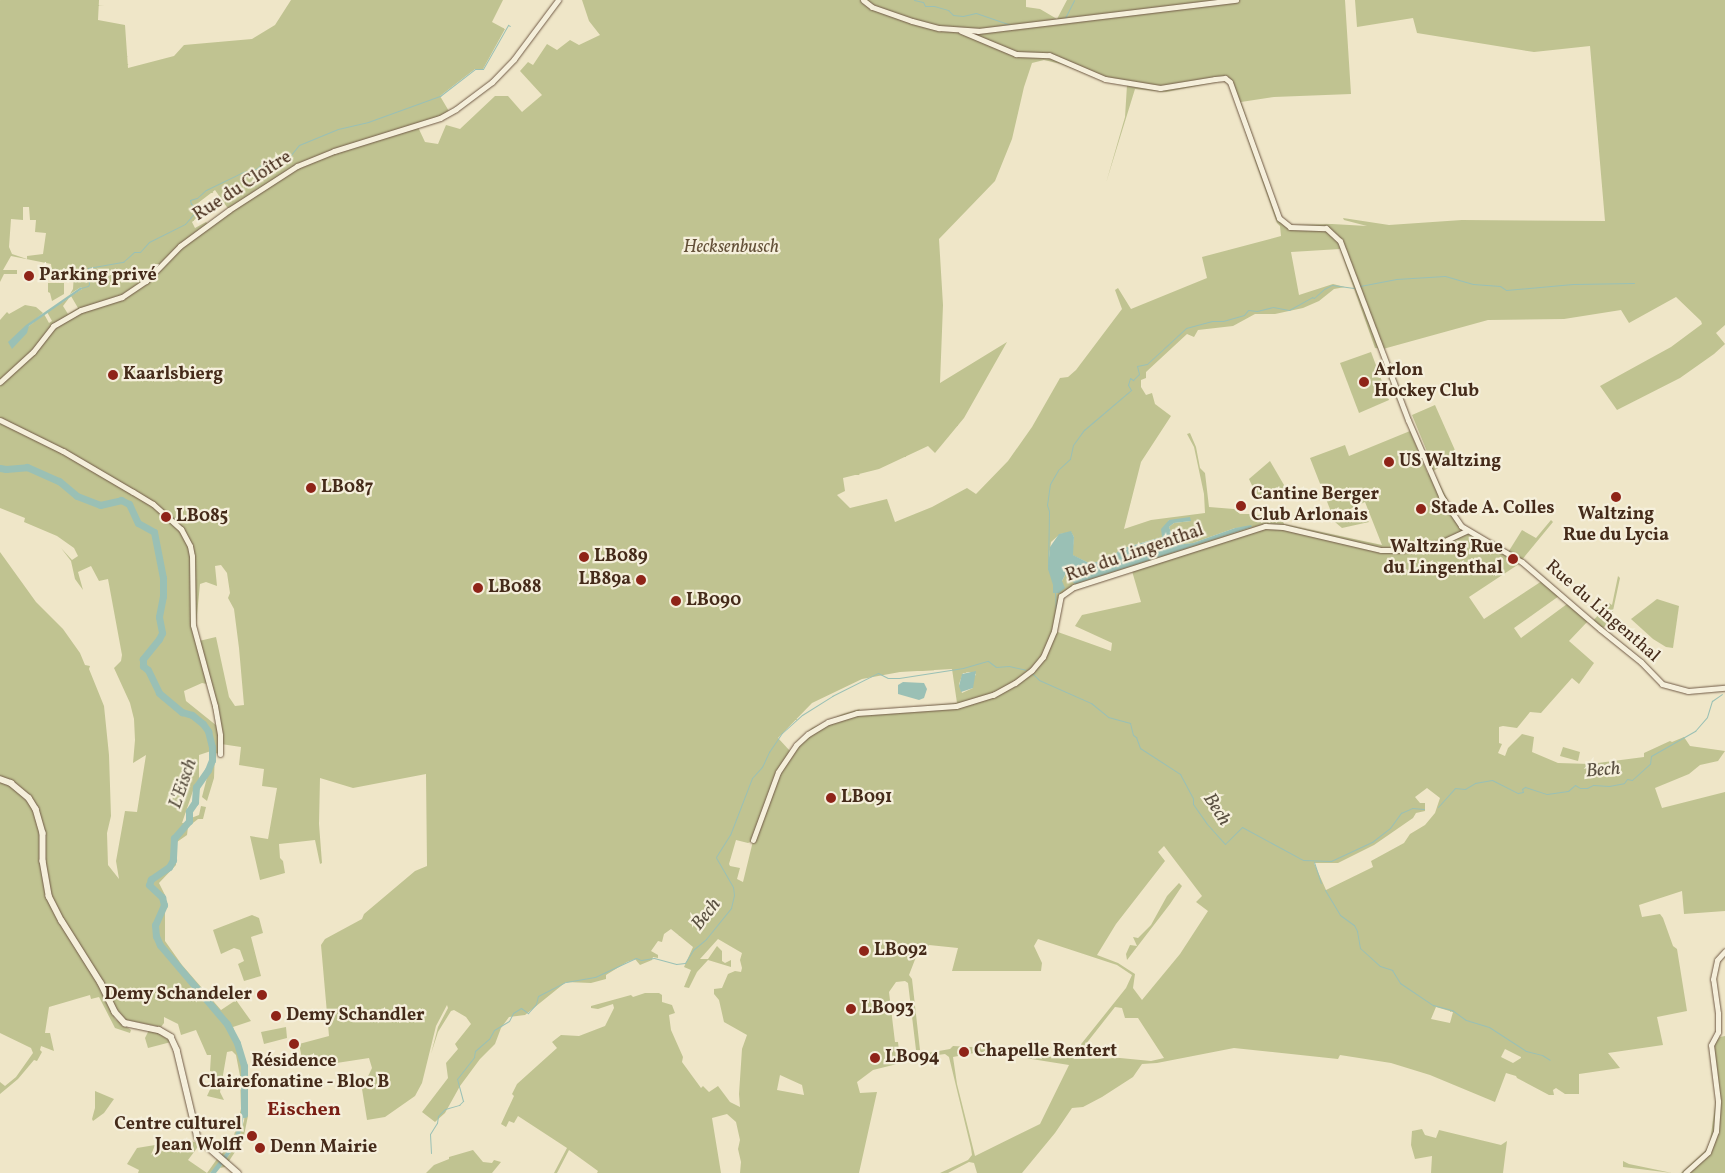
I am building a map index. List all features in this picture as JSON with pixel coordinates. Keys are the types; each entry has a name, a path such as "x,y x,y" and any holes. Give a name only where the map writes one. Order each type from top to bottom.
{"main road":[{"path":"0,779 11,783 29,798 36,809 43,833 43,861 49,896 121,1020 132,1025 159,1030 171,1037 177,1050 196,1133 201,1141 238,1173"}],"street":[{"name":"Rue du Cloître","path":"0,382 33,352 53,326 81,310 122,298 150,277 180,246 229,210 297,166 334,151 440,118 456,109 492,82 514,59 558,0"},
{"path":"864,0 872,7 912,21 961,31 991,31 1236,0"},
{"name":"Rue du Lingenthal","path":"961,31 1016,54 1048,55 1105,79 1160,88 1225,78 1230,82 1254,155 1279,218 1290,227 1326,228 1340,241 1389,375 1431,474 1457,520 1466,531 1522,562 1600,630 1641,662 1662,684 1688,691 1725,688"},
{"path":"0,420 63,451 166,514 181,529 191,551 194,569 193,625 219,726 220,754"},
{"name":"Rue du Lingenthal","path":"753,840 774,782 791,752 802,738 814,730 844,716 866,711 956,706 993,695 1016,684 1043,657 1054,631 1061,596 1069,589 1265,526 1283,527 1381,550 1400,550 1431,545 1466,531"},
{"path":"1685,1173 1708,1152 1716,1131 1718,1101 1712,1042 1718,1032 1714,969 1717,960 1725,951"}],"green space":[{"name":"Hecksenbusch","path":"0,0 99,0 98,20 125,25 128,68 174,56 184,45 252,39 275,25 291,0 503,0 492,22 505,29 483,69 475,69 440,96 450,113 417,125 425,142 438,144 446,125 460,129 495,96 508,96 522,112 542,95 520,71 528,62 533,65 547,44 557,50 570,40 579,45 600,35 589,21 582,0 1026,0 1026,7 1040,9 1057,19 1067,0 1345,0 1351,94 1274,97 1241,102 1280,216 1291,225 1332,224 1367,226 1344,220 1343,218 1389,225 1462,220 1605,221 1590,46 1534,52 1417,33 1413,18 1357,27 1355,0 1725,0 1725,325 1716,333 1725,344 1714,354 1680,378 1617,410 1600,386 1671,347 1702,324 1676,297 1629,323 1621,310 1564,319 1488,320 1383,349 1375,348 1340,249 1291,252 1299,295 1333,284 1345,287 1334,289 1319,301 1303,308 1275,314 1255,314 1233,326 1198,330 1194,337 1187,334 1146,372 1146,378 1141,380 1141,387 1146,395 1152,393 1155,404 1171,416 1141,462 1124,529 1151,520 1205,513 1204,494 1194,447 1187,434 1190,433 1196,447 1200,468 1205,473 1209,507 1234,509 1240,514 1253,514 1280,520 1281,515 1284,524 1382,545 1365,502 1346,511 1359,520 1365,518 1369,522 1342,528 1335,522 1310,458 1345,445 1349,456 1410,431 1428,474 1433,466 1412,415 1435,405 1458,457 1433,471 1461,526 1507,554 1522,530 1536,538 1551,520 1553,522 1522,562 1469,597 1484,619 1542,581 1559,596 1514,628 1521,638 1567,604 1588,621 1569,641 1594,663 1579,684 1572,678 1541,713 1530,712 1517,728 1499,727 1499,743 1502,744 1498,753 1505,756 1508,748 1522,734 1534,737 1532,752 1558,763 1590,764 1644,757 1644,753 1684,737 1690,746 1725,751 1718,761 1700,765 1689,774 1655,788 1662,808 1725,792 1725,911 1684,914 1682,891 1639,905 1642,917 1660,914 1663,918 1673,946 1677,949 1687,1011 1657,1017 1663,1045 1608,1053 1620,1068 1579,1074 1579,1094 1565,1094 1556,1088 1553,1090 1554,1095 1549,1095 1516,1076 1506,1073 1495,1102 1430,1075 1391,1063 1340,1055 1338,1059 1234,1048 1157,1063 1142,1064 1133,1077 1102,1097 1083,1107 1072,1108 1055,1133 1022,1173 977,1173 974,1163 969,1162 948,1173 940,1173 968,1160 972,1155 971,1148 949,1057 945,1054 923,1057 922,1055 896,1060 897,1064 873,1070 857,1082 860,1093 877,1092 859,1173 740,1173 741,1162 738,1149 740,1140 736,1122 727,1114 712,1118 721,1173 597,1173 598,1171 569,1150 557,1173 554,1173 567,1148 518,1116 514,1123 509,1121 506,1127 501,1124 514,1096 512,1094 517,1084 557,1048 552,1042 561,1035 579,1036 605,1026 614,1008 613,1004 598,1009 591,1008 591,1006 631,995 633,997 645,993 659,993 662,995 662,1002 672,1005 675,1013 669,1015 671,1030 683,1057 682,1062 701,1088 703,1086 709,1092 718,1086 730,1102 740,1107 742,1049 747,1035 724,1022 719,1000 714,994 714,989 722,988 728,974 735,971 741,972 740,960 742,953 718,939 700,959 708,959 717,946 722,951 722,961 725,963 731,960 731,967 708,960 697,972 689,988 684,987 691,970 684,967 693,947 671,929 664,934 662,942 658,941 651,951 658,955 658,958 653,957 652,960 640,965 635,959 606,975 606,979 591,983 566,982 525,1015 509,1017 501,1028 495,1044 480,1059 460,1086 445,1113 435,1122 422,1112 448,1078 446,1063 458,1049 455,1044 471,1024 466,1017 454,1010 451,1011 438,1032 431,1054 438,1027 448,1008 447,1005 436,1026 422,1083 415,1096 385,1117 367,1120 362,1089 372,1068 369,1058 304,1068 299,1044 329,1036 321,945 325,939 362,919 364,914 415,871 427,866 426,774 353,788 320,778 319,824 322,863 320,864 315,840 279,844 280,858 283,861 285,873 260,880 250,836 268,839 277,788 262,786 264,769 239,765 241,747 221,744 220,754 215,753 214,778 207,801 202,797 214,750 199,755 199,780 195,785 182,823 190,822 191,818 199,815 201,806 206,807 203,819 198,819 188,827 187,835 177,842 176,865 159,883 165,895 165,941 182,965 221,1010 236,1000 251,1021 233,1027 248,1071 248,1116 242,1145 239,1146 225,1167 220,1168 236,1145 244,1121 245,1110 235,1140 223,1157 221,1155 233,1139 241,1109 240,1076 236,1055 232,1051 227,1052 220,1092 224,1100 207,1096 213,1083 214,1072 210,1071 211,1055 207,1055 196,1030 181,1035 178,1024 164,1017 164,1023 161,1027 126,1020 105,995 115,1019 131,1030 130,1033 115,1028 99,997 91,999 90,995 49,1007 45,1033 50,1033 54,1051 41,1046 40,1050 42,1052 37,1061 34,1060 18,1079 0,1094 0,1082 5,1086 16,1077 33,1053 31,1048 0,1033 0,552 36,602 63,629 80,653 85,665 90,666 89,669 104,706 109,755 111,816 107,833 108,865 119,879 116,861 125,811 137,812 146,755 133,763 134,719 130,703 114,668 121,661 122,655 108,579 99,581 91,566 78,572 83,590 75,579 71,561 61,548 72,560 78,556 74,548 57,536 24,522 25,518 0,508 0,320 7,312 9,314 25,305 36,307 43,313 9,342 12,348 29,326 44,314 49,323 52,321 47,312 69,298 63,306 68,314 78,308 71,296 82,289 81,287 70,294 73,289 74,273 52,272 51,264 11,256 3,270 17,270 17,274 4,274 0,282","holes":["1044,60 1061,64 1104,81 1127,85 1125,117 1106,183 1135,89 1166,92 1222,81 1231,88 1277,223 1280,226 1281,236 1202,257 1207,278 1131,309 1118,288 1115,290 1122,309 1076,370 1068,377 1060,378 1032,427 1008,461 976,494 967,488 932,507 895,522 887,499 850,508 837,495 845,491 843,478 879,469 928,446 935,453 964,418 1007,342 940,383 943,305 939,239 995,181 1012,139 1024,87 1032,63","215,190 229,210 209,225 206,222 195,228 192,222 202,213 198,203","23,207 29,207 30,220 36,220 35,232 46,233 43,254 27,256 27,259 12,254 9,247 11,219 23,220","1169,520 1191,521 1174,523 1169,527 1176,545 1193,543 1235,528 1252,527 1223,536 1072,572 1068,569 1059,593 1055,593 1049,557 1051,542 1060,534 1071,532 1074,537 1072,555 1089,563 1110,560 1120,549 1162,537","221,565 227,573 230,593 228,598 234,609 244,705 235,706 229,697 216,637 199,641 196,625 200,584 206,582 217,586 215,566","1132,571 1141,602 1082,615 1075,626 1112,643 1111,651 1055,631 1064,593","952,669 957,703 858,712 860,709 843,714 812,728 790,751 778,738 812,703 862,679 900,672","963,673 976,674 972,682 973,688 962,693 959,684","202,683 207,684 217,726 186,701 184,691","1427,788 1440,798 1435,813 1425,825 1410,834 1404,843 1371,861 1373,867 1326,890 1314,863 1338,863 1374,845 1413,818 1416,813 1425,811 1425,803 1420,803 1415,797","736,840 748,843 753,841 743,882 737,879 740,868 730,866 729,864","1164,846 1202,896 1196,902 1208,911 1180,954 1142,1000 1133,988 1135,974 1118,963 1097,955 1116,924 1165,861 1158,852","1038,939 1117,965 1132,975 1126,988 1070,1058 1058,1058 1006,1049 953,1046 950,1049 900,1058 898,1042 895,1042 889,992 896,982 905,981 908,983 916,1050 920,1050 912,979 909,975 916,957 929,945 958,948 952,971 1041,971 1042,963 1034,946","1115,1007 1122,1008 1125,1018 1138,1018 1164,1058 1151,1061 1120,1058 1074,1059","1436,1007 1453,1012 1450,1023 1431,1019","1505,1049 1521,1057 1513,1063 1501,1057","974,1053 995,1053 1069,1065 1040,1124 975,1156 957,1084 953,1057","780,1075 802,1085 804,1095 777,1090"]},
{"path":"48,283 64,283 64,294 52,301 48,292"},
{"name":"Arlon Hockey Club","path":"1371,352 1389,400 1359,413 1340,363"},
{"path":"1270,461 1284,485 1284,501 1256,494 1249,479"},
{"path":"1618,576 1620,578 1611,620 1601,630 1592,622 1609,603 1612,605"},
{"path":"1657,599 1679,606 1673,648 1666,647 1653,639 1631,619"},
{"path":"1563,747 1580,752 1578,761 1560,756"},
{"path":"1179,883 1182,886 1170,904 1127,960 1126,954 1130,945 1137,946 1133,937 1138,938 1151,925 1167,896"},
{"path":"252,915 259,918 263,933 251,937 261,976 244,981 238,964 244,961 240,950 234,948 221,954 213,930"},
{"path":"286,1027 287,1038 264,1044 261,1032"},
{"path":"149,1030 156,1031 171,1042 148,1048 145,1038"},
{"path":"1725,1036 1725,1173 1681,1173 1706,1150 1710,1141 1716,1100 1713,1050 1715,1042 1720,1037"},
{"path":"95,1091 114,1099 104,1113 93,1121 95,1108"},
{"path":"1422,1129 1425,1135 1436,1138 1439,1130 1501,1145 1507,1141 1503,1173 1431,1173 1432,1156 1415,1159 1411,1145 1412,1131"},
{"path":"186,1139 200,1144 188,1160 207,1173 138,1173 139,1170 127,1164 137,1148 155,1145 151,1155 164,1143"},
{"path":"473,1150 483,1162 492,1163 494,1160 501,1162 492,1173 426,1173 434,1165 449,1159 449,1157"},
{"path":"217,1159 220,1162 210,1173 207,1173"},
{"path":"1623,1161 1629,1164 1672,1173 1623,1167"}],"water":[{"path":"81,287 82,289 29,326 27,333 12,349 8,342 26,325"},
{"path":"1190,517 1191,521 1174,523 1169,527 1176,545 1193,543 1235,528 1251,525 1252,527 1075,584 1070,579 1072,572 1068,569 1062,581 1065,588 1059,593 1053,593 1053,585 1048,569 1050,547 1059,534 1071,531 1074,537 1073,555 1089,563 1110,560 1120,549 1162,537 1161,529 1169,520"},
{"path":"976,671 973,688 961,692 959,686 962,674"},
{"path":"903,682 924,683 927,689 924,698 919,700 898,694 898,685"},
{"path":"245,1106 242,1128 236,1145 216,1173 210,1173 232,1145"}],"waterway":[{"path":"914,0 923,2 925,6 934,6 948,10 953,15 963,16 976,13 1010,25"},
{"path":"1065,18 1074,0"},
{"path":"81,288 89,284 88,268 123,262 134,252 140,252 149,242 185,224 198,209 191,204 190,200 197,198 206,190 243,172 256,169 267,160 290,156 299,145 338,129 368,122 440,96 475,69 483,69 508,25 510,26"},
{"path":"1360,286 1396,279 1445,276 1473,284 1500,286 1506,290 1573,284 1634,283"},
{"path":"1048,569 1049,511 1047,505 1050,484 1058,470 1070,459 1073,445 1084,430 1131,390 1128,385 1130,378 1133,380 1139,374 1137,366 1147,364 1186,328 1244,315 1248,310 1257,311 1273,307 1289,310 1312,297 1314,298 1332,285 1354,288"},
{"name":"L'Eisch","path":"0,468 27,467 59,481 77,496 100,505 121,500 129,504 138,523 154,532 163,578 163,596 159,617 162,633 143,659 143,666 148,670 159,693 182,712 192,715 203,724 208,731 212,747 212,760 208,770 196,787 195,802 189,811 189,821 174,838 173,860 169,867 151,879 149,885 162,897 164,905 155,925 156,936 160,945 227,1024 237,1043 244,1066 244,1114"},
{"path":"1055,592 1056,611"},
{"name":"Bech","path":"431,1153 430,1134 437,1123 438,1116 445,1109 459,1105 463,1101 457,1079 474,1057 475,1051 489,1039 494,1030 509,1021 513,1013 521,1008 528,1013 536,1004 538,996 566,982 595,977 636,958 641,960 654,958 676,964 685,963 693,950 706,939 731,908 734,895 733,887 716,857 730,835 752,778 762,767 769,752 782,733 802,715 832,696 878,673 888,678 899,678 963,668 988,661 996,667 1009,666 1026,670"},
{"name":"Bech","path":"1033,674 1039,680 1091,703 1108,717 1130,723 1133,735 1136,737 1140,748 1180,774 1193,798 1193,804 1207,824 1225,844 1242,827 1303,860 1331,861 1372,842 1390,828 1401,813 1412,808 1424,809"},
{"name":"Bech","path":"1438,807 1455,788 1465,789 1475,783 1492,780 1518,793 1523,792 1522,789 1525,787 1547,794 1568,791 1575,785 1580,788 1587,788 1593,785 1609,786 1624,783 1627,779 1632,780 1650,764 1651,756 1695,731 1707,717 1712,701 1722,694"},
{"path":"1314,862 1321,883"},
{"path":"1325,890 1340,915 1354,925 1360,948 1380,966 1392,970 1400,983 1433,1005 1452,1010 1466,1020 1489,1027 1526,1051 1542,1055 1550,1060"}],"place":[{"name":"Parking privé","path":"29,276"},
{"name":"Kaarlsbierg","path":"113,375"},
{"name":"Arlon Hockey Club","path":"1364,382"},
{"name":"US Waltzing","path":"1389,462"},
{"name":"LB087","path":"311,488"},
{"name":"Waltzing Rue du Lycia","path":"1616,497"},
{"name":"Cantine Berger Club Arlonais","path":"1241,506"},
{"name":"Stade A. Colles","path":"1421,509"},
{"name":"LB085","path":"166,517"},
{"name":"LB089","path":"584,557"},
{"name":"Waltzing Rue du Lingenthal","path":"1513,559"},
{"name":"LB89a","path":"641,580"},
{"name":"LB088","path":"478,588"},
{"name":"LB090","path":"676,601"},
{"name":"LB091","path":"831,798"},
{"name":"LB092","path":"864,951"},
{"name":"Demy Schandeler","path":"262,995"},
{"name":"LB093","path":"851,1009"},
{"name":"Demy Schandler","path":"276,1016"},
{"name":"Résidence Clairefonatine - Bloc B","path":"294,1044"},
{"name":"Chapelle Rentert","path":"964,1052"},
{"name":"LB094","path":"875,1058"},
{"name":"Centre culturel Jean Wolff","path":"252,1136"},
{"name":"Denn Mairie","path":"260,1148"}],"district":[{"name":"Eischen","path":"304,1110"}]}
